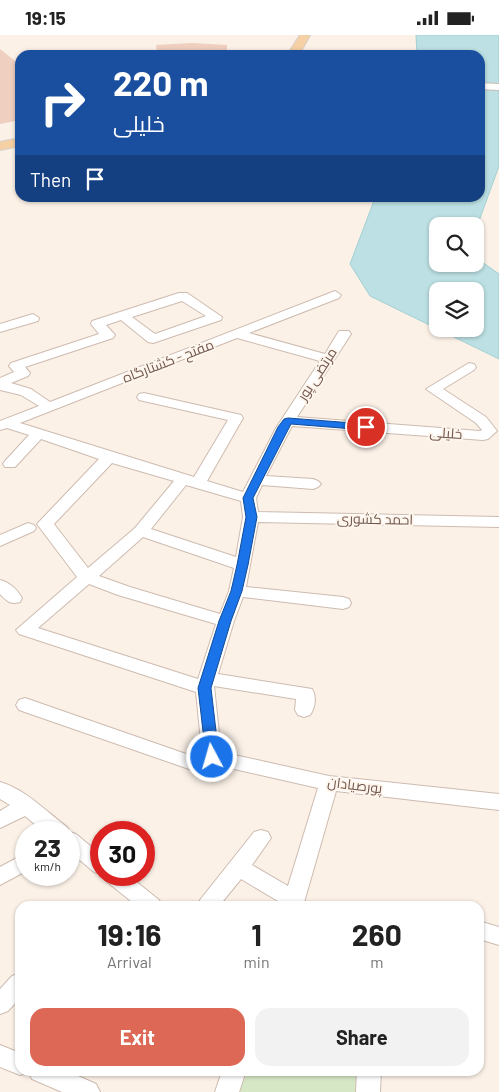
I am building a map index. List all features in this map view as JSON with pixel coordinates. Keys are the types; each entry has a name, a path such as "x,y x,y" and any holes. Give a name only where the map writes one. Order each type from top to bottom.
{"main road":[{"path":"296,50 304,35"},
{"path":"0,133 15,130"},
{"path":"0,147 15,143"}],"street":[{"path":"485,87 499,87"},
{"path":"0,385 23,373 16,366 108,335 97,324 123,315 183,295 216,317 153,339 123,315"},
{"name":"مفتح - کشتارگاه","path":"3,424 336,295"},
{"path":"0,328 34,318"},
{"path":"238,334 326,358"},
{"name":"مرتضی پور","path":"248,498 283,427 326,358 344,334"},
{"name":"خلیلی","path":"288,421 483,436 490,431 481,420 433,389 469,367"},
{"path":"0,385 34,394 48,407"},
{"path":"144,397 236,418 190,481 141,531 25,630 206,683 306,694 304,710"},
{"path":"3,424 248,498 251,517 237,591 225,621 206,683 212,757 190,762 26,705"},
{"path":"10,464 38,434"},
{"path":"109,457 44,524 86,577 124,591 225,621"},
{"path":"257,480 313,484"},
{"name":"احمد کشوری","path":"251,517 499,521"},
{"path":"0,541 28,528"},
{"path":"141,531 243,565"},
{"path":"0,585 14,598"},
{"path":"237,591 343,603"},
{"name":"پورصیادان","path":"212,757 329,783 499,802"},
{"path":"295,901 329,783"},
{"path":"0,789 45,821"},
{"path":"0,820 26,806"},
{"path":"211,901 261,838"},
{"path":"80,849 90,857"},
{"path":"238,867 291,901"},
{"path":"0,877 15,868"},
{"path":"124,886 139,901"},
{"path":"484,932 499,936"},
{"path":"0,1004 15,988"},
{"path":"0,1056 15,1062"},
{"path":"51,1076 88,1092"},
{"path":"227,1092 232,1076"},
{"path":"368,1092 370,1076"}],"green space":[{"path":"243,1076 364,1076 362,1092 237,1092"}],"water":[{"path":"416,35 499,35 499,166 480,217 429,217 429,272 484,272 484,263 499,274 499,359 454,337 484,337 484,282 429,282 429,325 370,296 350,264 373,202 485,202 485,50 417,50"}],"building":[{"path":"192,43 227,45 227,50 156,50 156,45"},
{"path":"0,49 15,61 15,121 0,124"}],"route":[{"path":"212,757 205,688 225,621 237,591 243,565 251,517 248,498 283,427 288,421 366,427"}]}
